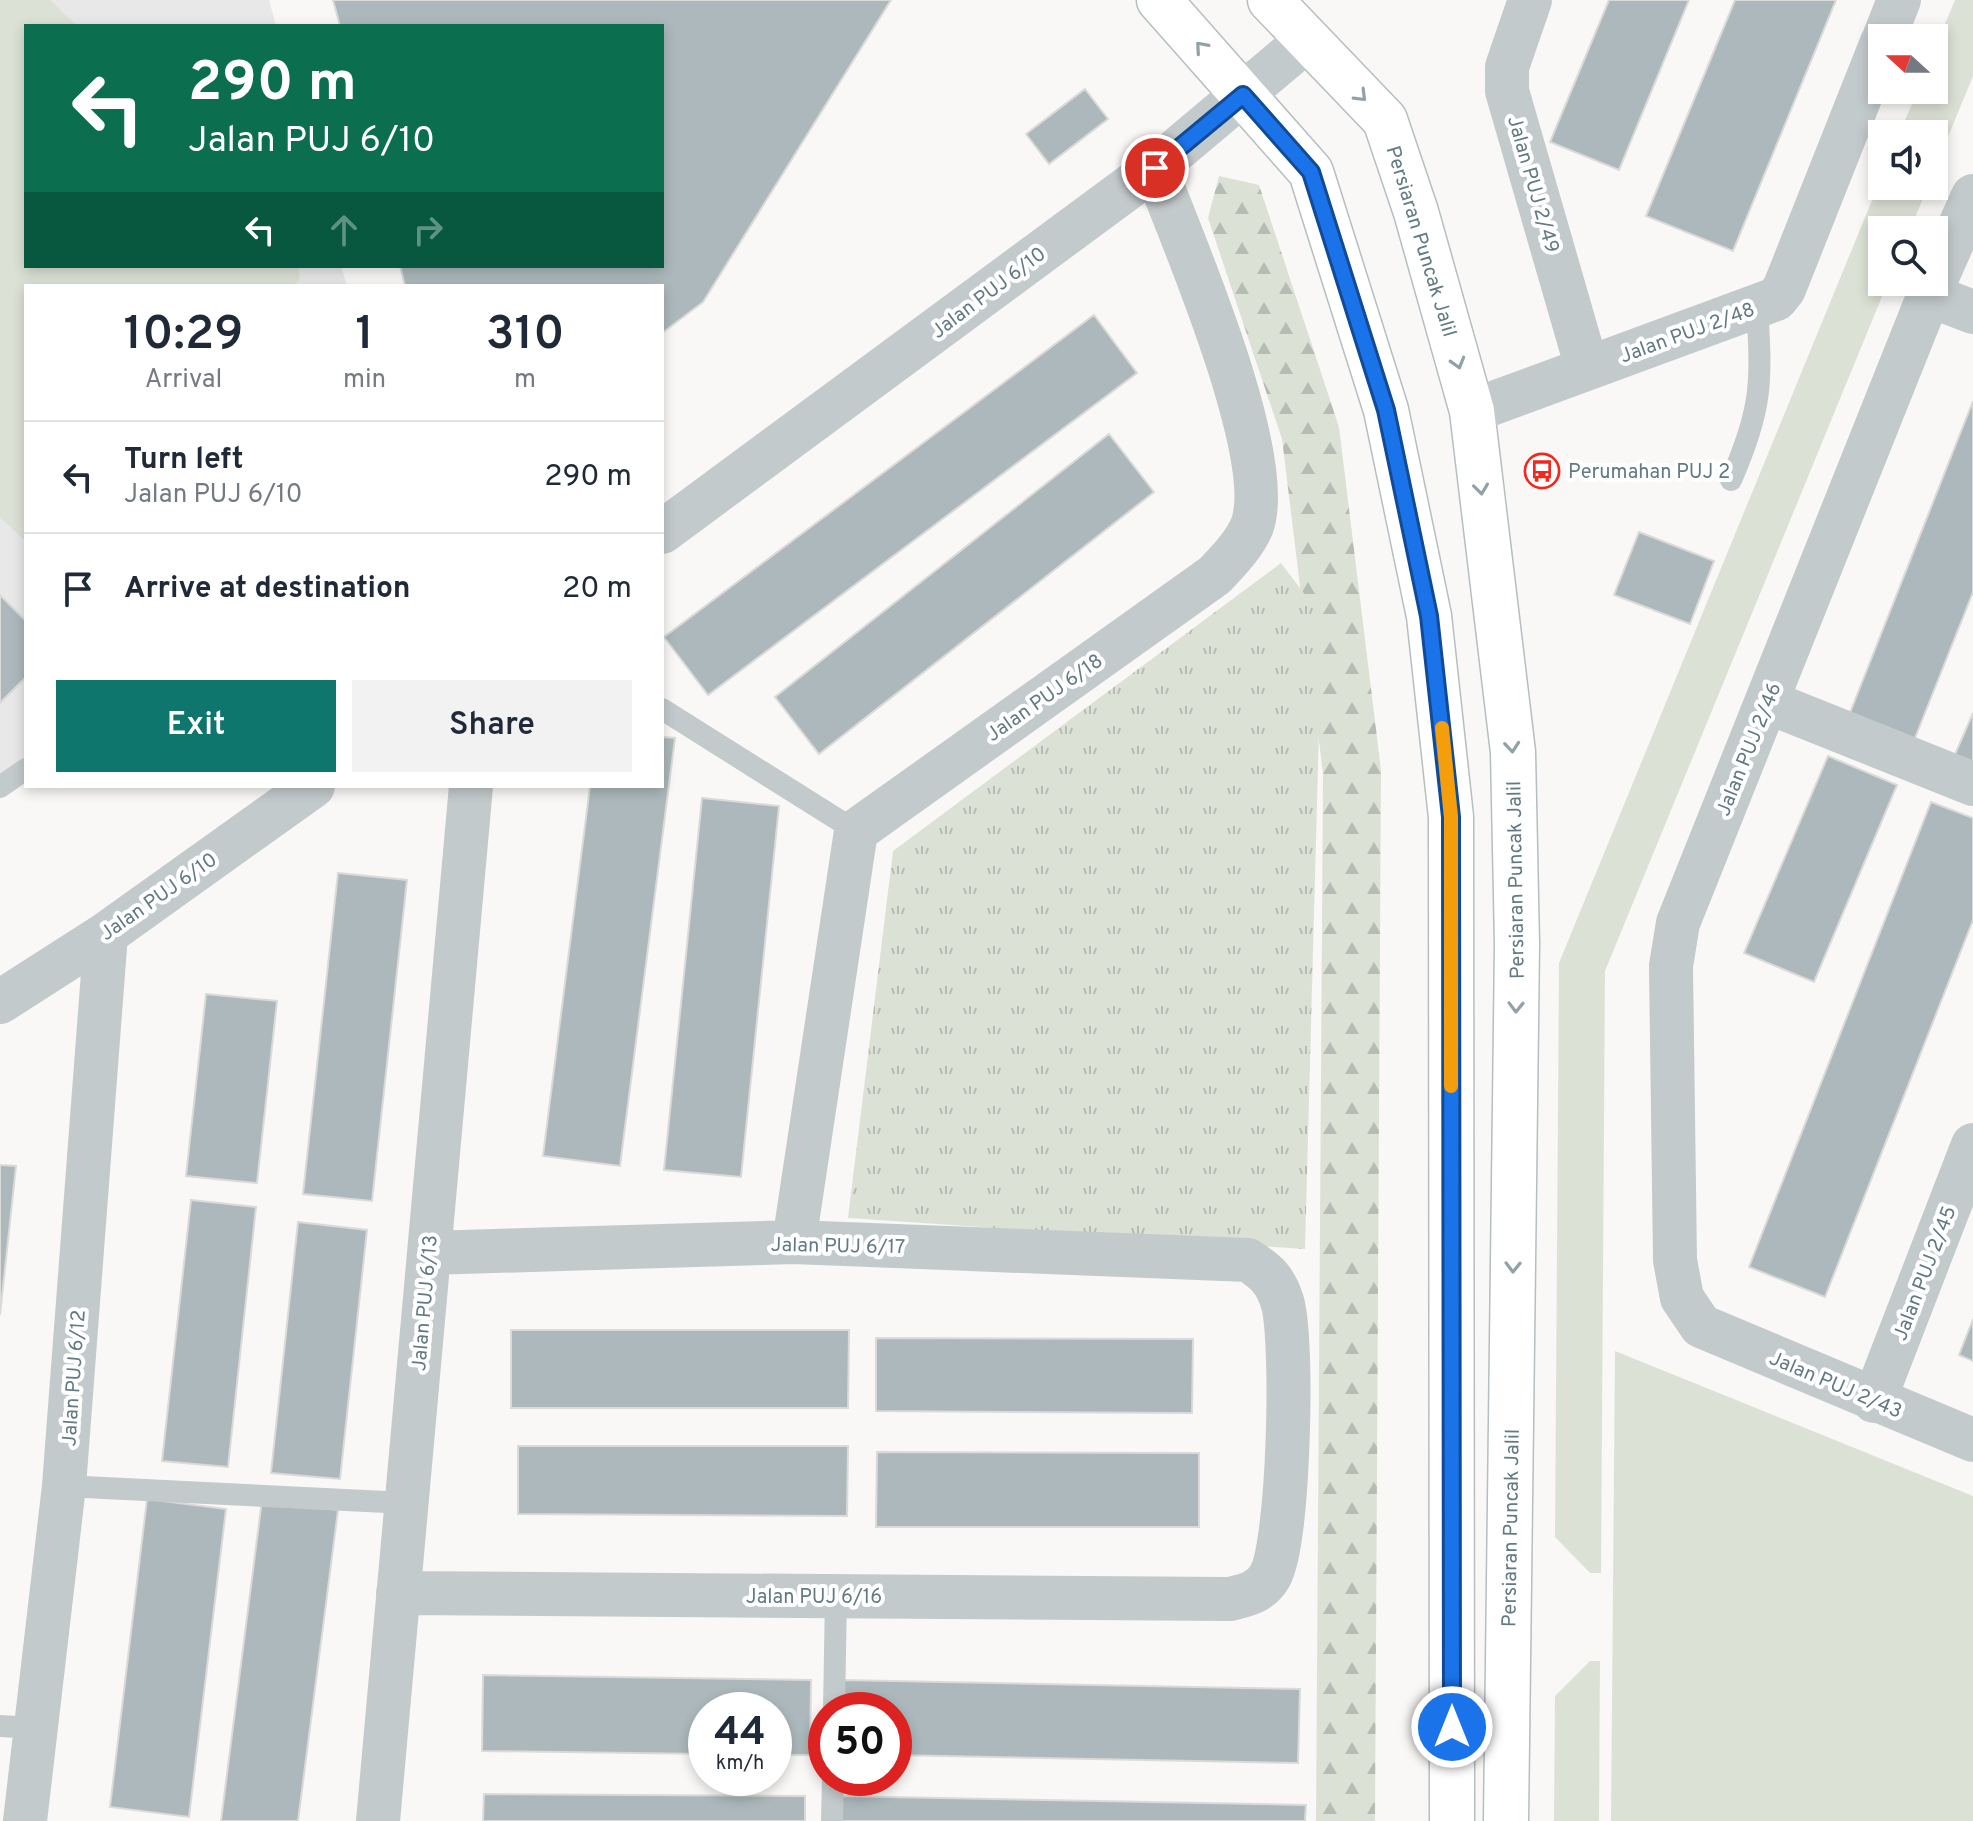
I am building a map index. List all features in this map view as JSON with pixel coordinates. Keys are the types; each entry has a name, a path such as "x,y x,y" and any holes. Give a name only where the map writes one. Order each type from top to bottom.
{"main road":[{"path":"1159,0 1311,172 1386,410 1429,616 1451,817 1452,1821"},
{"name":"Persiaran Puncak Jalil","path":"1270,0 1385,120 1416,212 1472,411 1513,766 1517,944 1506,1821"}],"street":[{"name":"Jalan PUJ 2/49","path":"1530,0 1507,67 1507,91 1587,368"},
{"name":"Jalan PUJ 2/48","path":"1889,24 1899,0"},
{"name":"Jalan PUJ 6/10","path":"664,531 1155,168 1306,41"},
{"name":"Jalan PUJ 2/48","path":"1472,411 1776,299 1784,289 1868,78"},
{"name":"Jalan PUJ 6/18","path":"856,831 1215,575 1235,554 1251,526 1257,497 1255,468 1224,350 1155,168"},
{"name":"Jalan PUJ 2/46","path":"1948,252 1973,196"},
{"name":"Jalan PUJ 2/46","path":"1701,1326 1682,1298 1675,1260 1672,945 1929,296"},
{"path":"1932,296 1973,312"},
{"path":"1768,702 1973,784"},
{"name":"Jalan PUJ 6/10","path":"0,1002 106,934 310,788"},
{"name":"Jalan PUJ 6/13","path":"378,1821 471,788"},
{"path":"794,1242 856,831"},
{"name":"Jalan PUJ 6/12","path":"25,1821 18,1727 64,1486 106,934"},
{"name":"Jalan PUJ 2/45","path":"1874,1401 1973,1145"},
{"name":"Jalan PUJ 6/17","path":"429,1253 794,1242 1248,1260 1272,1276 1283,1304 1288,1425 1286,1503 1271,1574 1256,1592 1230,1599"},
{"name":"Jalan PUJ 2/43","path":"1701,1326 1973,1440"},
{"name":"Jalan PUJ 6/16","path":"398,1593 1230,1599"}],"lane":[{"path":"1731,480 1752,432 1761,381 1757,307"},
{"path":"664,710 856,831"},
{"path":"0,787 24,770"},
{"path":"64,1486 406,1503"},
{"path":"834,1692 836,1595"},
{"path":"832,1821 833,1796"}],"shaded area":[{"path":"0,0 269,0 275,24 24,24 24,268 342,268 346,284 24,284 24,766 0,783"}],"green space":[{"path":"0,0 50,0 75,24 24,24 24,268 298,268 300,279 295,284 24,284 24,540 0,517"},
{"path":"1955,0 1973,0 1973,76 1948,137 1948,120 1905,120 1912,104 1948,104 1948,24 1945,24"},
{"path":"1219,176 1259,185 1339,427 1381,770 1375,1821 1316,1821 1323,774 1282,439 1208,218"},
{"path":"1872,200 1922,200 1916,216 1868,216 1868,296 1882,296 1605,971 1601,1573 1590,1573 1555,1537 1559,963"},
{"path":"1281,563 1322,617 1305,1249 848,1218 893,851"},
{"path":"1615,1351 1973,1496 1973,1821 1611,1821"},
{"path":"1590,1661 1600,1661 1599,1821 1554,1821 1555,1696"}],"building":[{"path":"333,0 891,0 703,302 664,331 664,284 404,284 400,268 664,268 664,24 339,24"},
{"path":"1609,0 1689,0 1619,170 1550,142"},
{"path":"1735,0 1836,0 1733,251 1646,216"},
{"path":"1085,89 1108,119 1049,164 1026,134"},
{"path":"1094,315 1137,373 708,695 664,637"},
{"path":"1973,401 1973,592 1911,748 1846,723"},
{"path":"1109,434 1154,492 819,754 775,697"},
{"path":"1639,532 1714,561 1690,624 1614,595"},
{"path":"0,595 24,619 24,679 0,703"},
{"path":"1973,713 1973,776 1950,766"},
{"path":"664,737 675,738 620,1166 543,1156 590,788 664,788"},
{"path":"1828,756 1897,785 1814,982 1744,953"},
{"path":"702,798 779,806 741,1177 664,1170"},
{"path":"1931,802 1973,818 1973,920 1825,1297 1749,1267"},
{"path":"338,873 407,880 372,1201 303,1194"},
{"path":"206,994 277,1001 257,1183 186,1176"},
{"path":"0,1165 16,1166 0,1315"},
{"path":"191,1200 256,1207 228,1467 162,1461"},
{"path":"298,1222 367,1230 340,1479 271,1473"},
{"path":"1973,1319 1973,1361 1959,1355"},
{"path":"511,1330 849,1330 848,1408 511,1408"},
{"path":"876,1338 1193,1339 1192,1413 876,1411"},
{"path":"518,1446 848,1446 847,1516 518,1514"},
{"path":"877,1452 1199,1453 1199,1527 876,1527"},
{"path":"147,1499 226,1509 189,1817 110,1807"},
{"path":"262,1500 338,1510 298,1821 221,1821"},
{"path":"483,1675 811,1680 811,1692 808,1692 808,1755 792,1755 792,1692 688,1692 688,1754 482,1751"},
{"path":"841,1680 1300,1689 1298,1763 912,1755 912,1692 841,1692"},
{"path":"484,1794 805,1796 805,1821 483,1821"},
{"path":"838,1796 1306,1805 1305,1821 838,1821"}],"slow traffic":[{"path":"1442,728 1451,817 1451,1086"}],"place":[{"name":"Perumahan PUJ 2","path":"1542,471"}],"route":[{"path":"1155,168 1243,95 1311,172 1386,410 1429,616 1451,817 1452,1727"}]}
